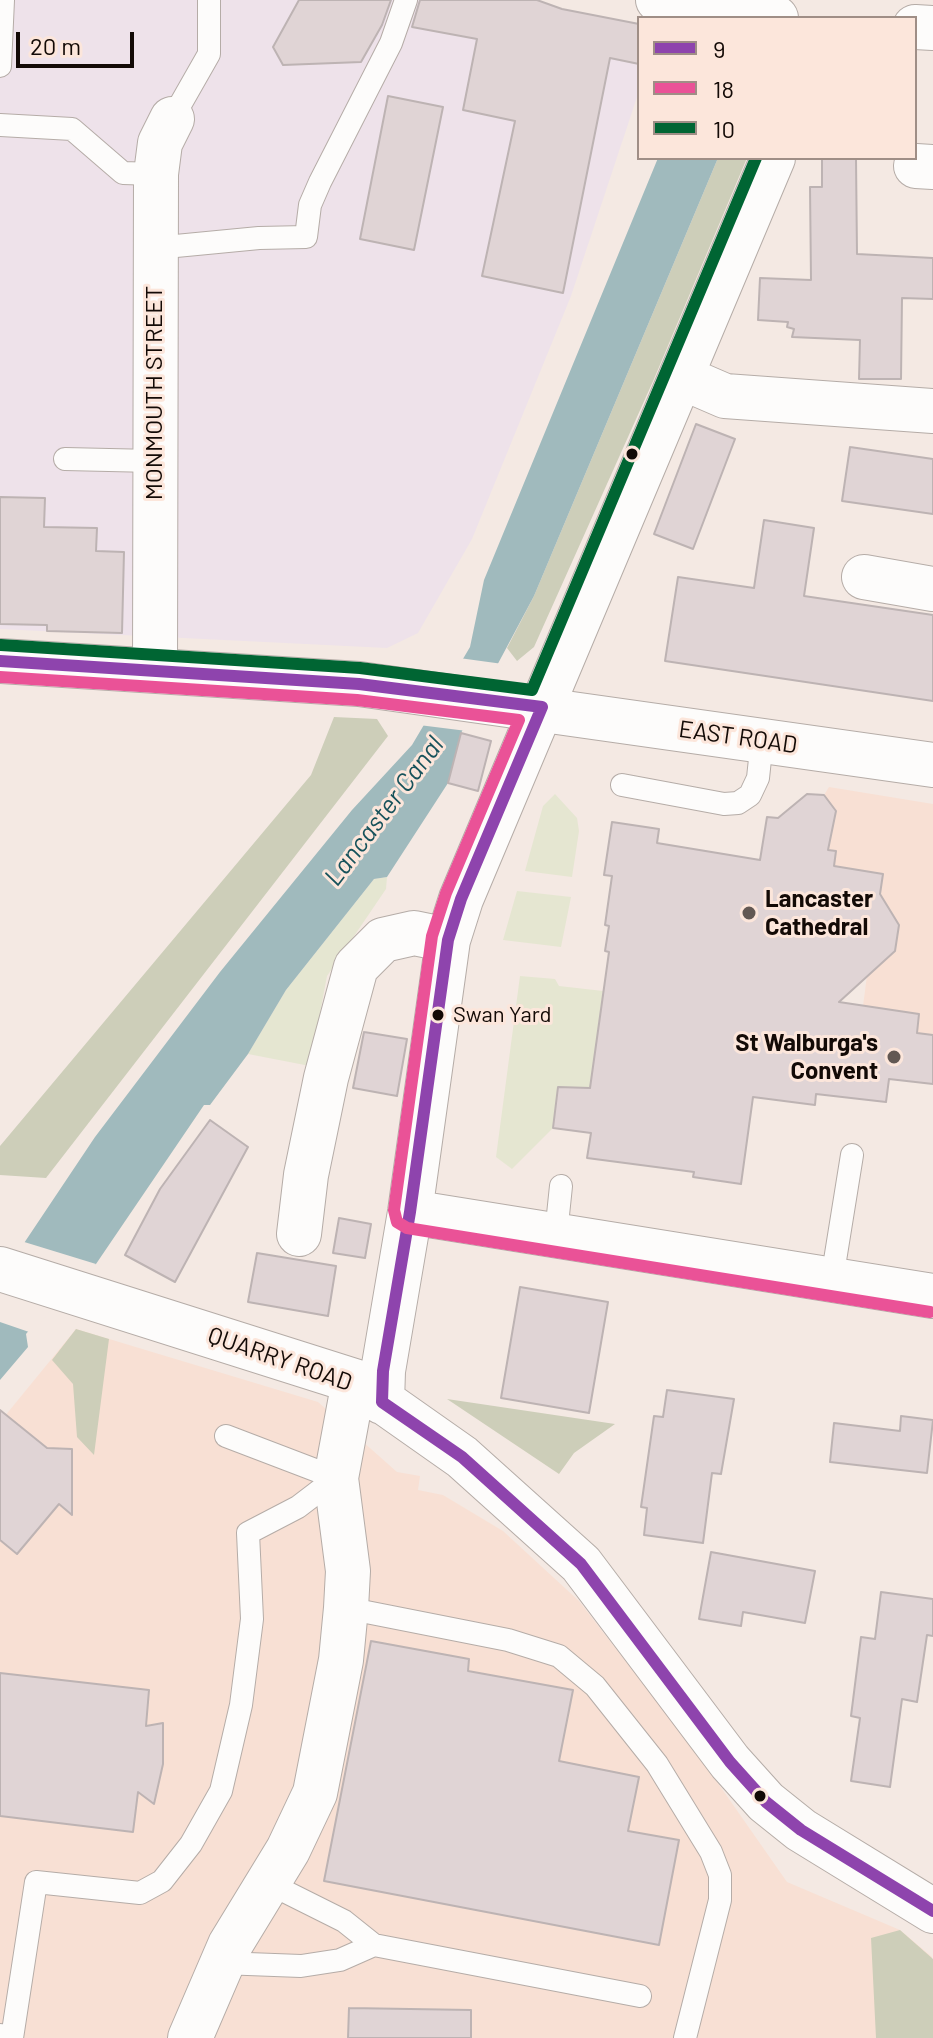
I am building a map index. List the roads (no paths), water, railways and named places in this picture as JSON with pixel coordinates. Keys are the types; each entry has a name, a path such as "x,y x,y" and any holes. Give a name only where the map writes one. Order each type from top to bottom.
{"street":[{"path":"668,2 762,16"},
{"name":"MONMOUTH STREET","path":"155,669 153,461 156,174 160,143 172,119"},
{"path":"190,2038 221,1963 266,1882 288,1850 315,1793 341,1660 346,1608 348,1571 336,1478 368,1391 383,1371 410,1212 448,940 461,899 772,160"},
{"path":"681,377 725,396 933,411"},
{"path":"864,577 933,589"},
{"name":"EAST ROAD","path":"0,661 155,669 382,688 542,707 933,765"},
{"path":"299,1234 306,1175 326,1078 356,967 383,940 414,933 448,940"},
{"path":"410,1212 933,1296"},
{"name":"QUARRY ROAD","path":"0,1269 368,1391 462,1457 581,1564 730,1762 766,1802 801,1830 933,1911"}],"lane":[{"path":"0,66 3,0"},
{"path":"172,119 209,54 209,0"},
{"path":"155,248 306,237 310,205 391,43 406,0"},
{"path":"0,125 72,129 123,173 156,174"},
{"path":"65,459 153,461"},
{"path":"622,785 738,803 750,795 758,778 762,740"},
{"path":"832,1279 852,1155"},
{"path":"556,1234 561,1186"},
{"path":"226,1436 336,1478"},
{"path":"0,2035 12,2038 36,1882 140,1893 162,1881 191,1844 221,1791 241,1705 252,1619 248,1533 298,1507 336,1478"},
{"path":"346,1608 559,1656 595,1686 657,1764 711,1852 720,1875 718,1912 685,2038"},
{"path":"266,1882 344,1921 374,1945 640,1996"},
{"path":"221,1963 250,1967 301,1966 340,1960 374,1945"}],"water":[{"name":"Lancaster Canal","path":"657,160 717,160 534,596 461,733 448,783 387,877 374,879 286,990 248,1054 210,1105 204,1105 96,1264 79,1270 26,1334 28,1347 0,1380 0,1279 95,1137 220,972 352,810 412,745 470,647 484,580"}],"place":[{"name":"Lancaster Cathedral","path":"749,913"},
{"name":"Swan Yard","path":"438,1015"},
{"name":"St Walburga's Convent","path":"894,1057"}]}
